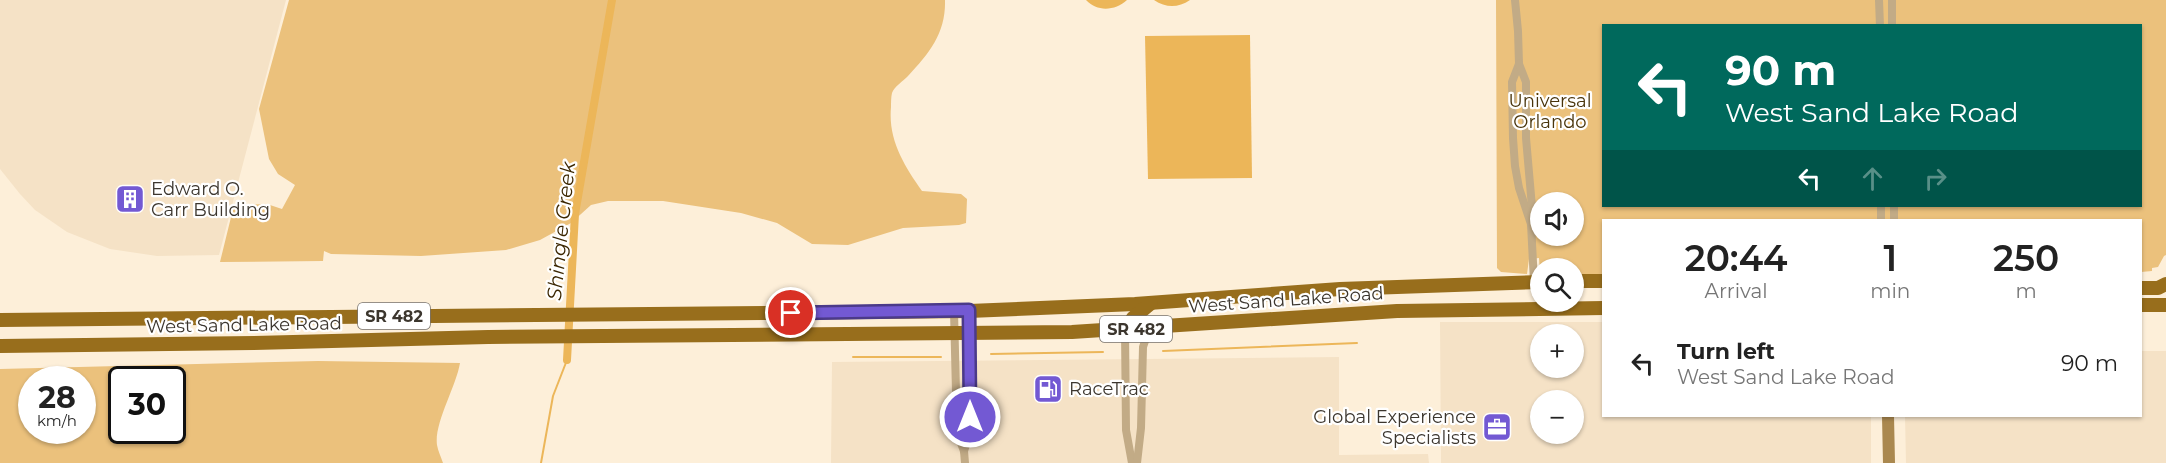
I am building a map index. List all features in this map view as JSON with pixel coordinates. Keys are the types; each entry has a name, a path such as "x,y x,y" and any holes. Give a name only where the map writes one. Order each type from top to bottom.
{"main road":[{"path":"2142,280 2166,282"},
{"path":"1584,281 1602,281"},
{"name":"West Sand Lake Road","path":"0,320 954,311 1153,302 1334,289 1530,282"},
{"path":"2142,288 2158,288 2166,282"},
{"path":"1125,330 1138,313 1153,302"},
{"path":"2142,305 2166,305"},
{"name":"West Sand Lake Road","path":"0,346 1125,330 1397,310 1602,308"}],"street":[{"path":"1515,0 1519,64 1526,82 1526,138 1531,192"},
{"path":"1879,0 1880,24"},
{"path":"1892,0 1892,24"},
{"path":"1519,64 1512,82 1515,166 1530,220"},
{"path":"964,451 970,433 969,310"},
{"path":"954,311 957,433 964,451 965,463"},
{"path":"1137,463 1141,428 1143,347 1146,338 1156,328"},
{"path":"1125,330 1126,429 1132,463"},
{"path":"955,401 970,401"},
{"path":"1888,417 1889,463"}],"shaded area":[{"path":"0,0 286,0 219,255 157,256 110,249 67,232 35,210 20,194 0,169"},
{"path":"1086,0 1127,0 1106,9 1095,7"},
{"path":"1154,0 1190,0 1172,6"},
{"path":"1250,35 1252,178 1148,179 1145,36"},
{"path":"1440,322 1602,322 1602,417 1871,417 1871,463 1441,463"},
{"path":"2142,351 2166,351 2166,463 1906,463 1905,417 2142,417"},
{"path":"1339,357 1339,455 1428,454 1429,463 831,463 832,362"}],"green space":[{"path":"289,0 945,0 945,12 940,32 930,50 892,93 892,130 899,152 922,191 961,194 967,199 966,223 903,228 848,245 812,244 777,223 741,213 663,201 608,201 591,205 571,223 540,240 506,250 421,256 331,254 324,251 323,261 220,262 234,205 267,204 282,209 295,185 278,174 269,159 259,109"},
{"name":"Universal Orlando","path":"1496,0 2166,0 2166,255 2158,267 2152,268 2152,271 2142,272 2142,219 1602,219 1602,276 1584,277 1584,258 1530,258 1527,274 1501,272 1497,268"},
{"path":"318,361 460,363 437,436 437,447 443,463 0,463 0,369 18,369 18,444 96,444 96,367 108,366 108,444 186,444 186,366 119,366"}],"waterway":[{"name":"Shingle Creek","path":"567,360 575,214 612,0"},
{"path":"1163,351 1357,343"},
{"path":"991,354 1103,352"},
{"path":"853,357 941,357"},
{"name":"Shingle Creek","path":"541,463 553,396 567,360"}],"place":[{"name":"Edward O. Carr Building","path":"130,199"},
{"name":"RaceTrac","path":"1048,389"},
{"name":"Global Experience Specialists","path":"1497,427"}],"route":[{"path":"791,313 969,310 970,417"}]}
